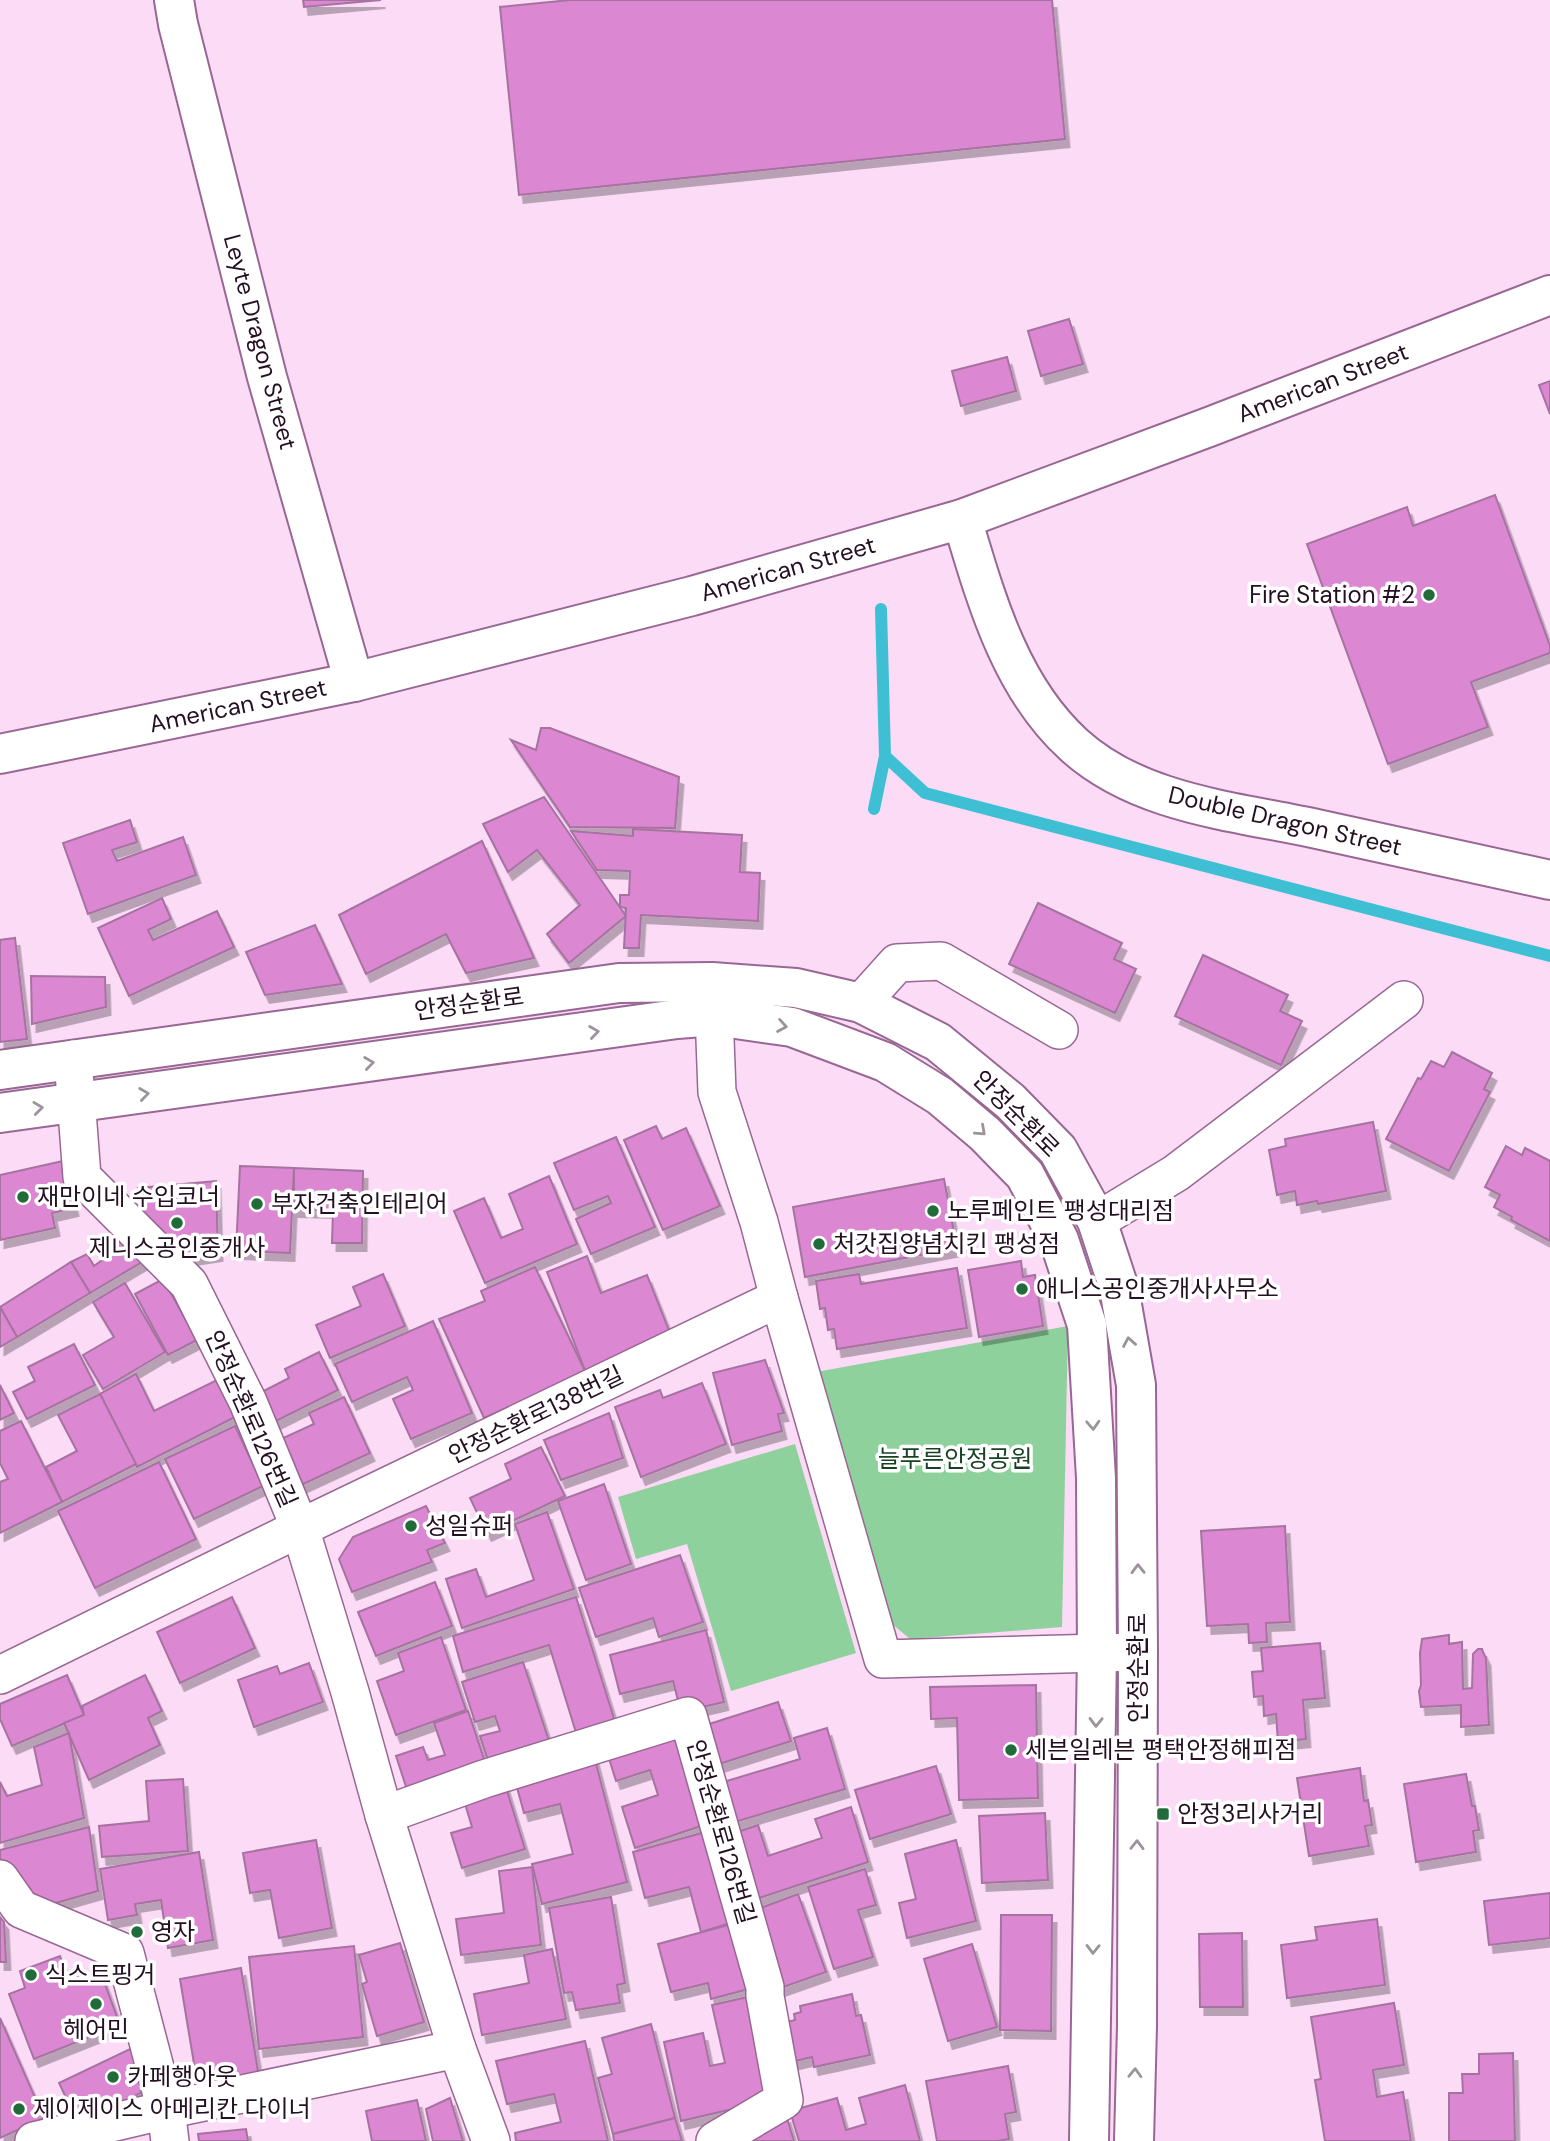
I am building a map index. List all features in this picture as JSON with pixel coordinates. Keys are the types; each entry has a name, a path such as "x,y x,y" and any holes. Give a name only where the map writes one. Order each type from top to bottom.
{"main road":[{"name":"Leyte Dragon Street","path":"174,0 267,377 354,682"},
{"name":"American Street","path":"0,754 354,682 692,596 962,519 1550,295"},
{"name":"Double Dragon Street","path":"962,519 1003,640 1025,683 1037,702 1074,745 1106,768 1159,793 1202,805 1550,880"},
{"name":"안정순환로","path":"0,1070 619,984 713,999 885,1062 940,1096 985,1134 1025,1175 1059,1240 1087,1325 1096,1478 1097,1654 1087,2140"},
{"name":"안정순환로","path":"0,1113 677,1019 713,999 796,988 861,1003 938,1042 1010,1101 1058,1150 1097,1222 1119,1288 1136,1385 1138,1652 1134,2141"}],"street":[{"path":"861,1003 897,962 941,961 1059,1030"},
{"path":"713,999 717,1092 759,1223 883,1659 1138,1652"},
{"path":"1097,1222 1176,1173 1404,1000"},
{"name":"안정순환로126번길","path":"73,1059 82,1177 189,1284 248,1402 300,1528 351,1692 384,1815 457,2049 491,2141"},
{"name":"안정순환로138번길","path":"0,1675 779,1298"},
{"name":"안정순환로126번길","path":"384,1815 484,1779 688,1716 765,1987 783,2100 715,2141"},
{"path":"0,1879 21,1909 125,1953 168,2126"},
{"path":"34,2141 168,2126 457,2049"}],"green space":[{"name":"늘푸른안정공원","path":"1068,1326 1062,1627 910,1639 885,1618 816,1372"},
{"path":"795,1444 856,1653 731,1691 687,1544 636,1559 618,1497"}],"building":[{"path":"303,0 381,0 304,7"},
{"path":"570,0 1052,0 1065,139 519,195 500,7"},
{"path":"1069,319 1083,364 1041,376 1028,331"},
{"path":"1007,357 1016,391 961,406 952,371"},
{"path":"1550,381 1550,414 1539,385"},
{"name":"Fire Station #2","path":"1495,495 1550,646 1550,653 1471,682 1488,727 1388,764 1307,544 1407,507 1413,526"},
{"path":"541,728 550,728 679,777 675,828 570,827 511,740 536,750"},
{"path":"544,797 626,916 569,963 547,934 580,905 537,850 508,872 483,824"},
{"path":"130,820 137,842 112,850 117,861 183,837 196,875 88,914 63,843"},
{"path":"633,829 742,835 740,872 760,873 758,921 641,915 639,948 624,948 626,908 620,907 620,895 629,895 630,871 597,870 571,831 633,836"},
{"path":"482,841 534,958 466,973 446,934 366,974 339,915"},
{"path":"162,898 171,919 148,930 153,940 217,911 234,947 129,996 98,928"},
{"path":"1038,903 1122,943 1114,959 1136,969 1115,1013 1009,964"},
{"path":"315,925 342,984 265,995 246,952"},
{"path":"15,938 27,1039 0,1042 0,940"},
{"path":"1203,955 1288,995 1280,1011 1302,1021 1281,1065 1175,1016"},
{"path":"31,976 105,977 106,1007 32,1024"},
{"path":"1452,1052 1492,1073 1484,1089 1490,1092 1449,1171 1386,1139 1418,1078 1421,1079 1431,1061 1444,1067"},
{"path":"1373,1122 1386,1191 1318,1204 1317,1201 1297,1205 1295,1191 1277,1195 1269,1150 1286,1146 1285,1139"},
{"path":"656,1126 662,1139 686,1128 720,1206 663,1230 624,1140"},
{"path":"616,1137 655,1227 591,1254 576,1219 611,1203 608,1196 574,1210 554,1163"},
{"path":"1506,1146 1522,1155 1525,1148 1550,1161 1550,1241 1511,1220 1512,1217 1494,1207 1500,1195 1485,1187"},
{"path":"63,1161 74,1208 52,1213 55,1228 0,1240 0,1175"},
{"path":"240,1166 294,1168 290,1253 236,1251"},
{"path":"294,1168 363,1171 362,1243 332,1243 333,1210 294,1209"},
{"path":"549,1176 577,1244 485,1283 454,1211 484,1198 501,1238 523,1229 509,1194"},
{"path":"944,1179 957,1248 805,1277 793,1207"},
{"path":"216,1181 218,1253 173,1260 145,1227 138,1188"},
{"path":"127,1235 147,1259 90,1293 71,1262 87,1254 94,1266 109,1255 103,1246"},
{"path":"587,1256 601,1293 647,1275 672,1338 586,1373 547,1272"},
{"path":"1021,1261 1023,1277 1035,1275 1043,1326 979,1337 968,1270"},
{"path":"71,1262 90,1293 17,1337 0,1307"},
{"path":"535,1267 586,1373 484,1418 439,1319 485,1301 481,1291"},
{"path":"957,1268 967,1328 837,1349 834,1329 828,1330 825,1308 820,1309 816,1281 859,1274 861,1284"},
{"path":"383,1274 405,1326 330,1358 316,1325 361,1306 353,1287"},
{"path":"163,1279 197,1340 168,1355 135,1294"},
{"path":"125,1283 165,1352 103,1389 83,1355 114,1337 93,1302"},
{"path":"0,1307 17,1337 0,1347"},
{"path":"433,1321 472,1413 411,1439 393,1399 413,1390 407,1377 352,1402 335,1364"},
{"path":"74,1344 95,1385 27,1419 13,1392 35,1381 28,1367"},
{"path":"319,1352 338,1390 268,1425 254,1396 289,1378 285,1369"},
{"path":"765,1360 784,1413 778,1414 782,1431 732,1445 713,1373"},
{"path":"136,1374 154,1411 221,1378 239,1415 137,1467 100,1394"},
{"path":"702,1383 726,1444 641,1477 615,1407 660,1390 663,1398"},
{"path":"0,1385 14,1413 0,1420"},
{"path":"100,1394 136,1464 62,1502 46,1467 77,1451 58,1415"},
{"path":"344,1397 370,1453 299,1486 279,1440 314,1424 309,1413"},
{"path":"609,1413 623,1458 561,1480 544,1440"},
{"path":"21,1421 62,1502 0,1533 0,1482 8,1479 0,1463 0,1431"},
{"path":"235,1426 263,1486 194,1519 165,1459"},
{"path":"541,1447 565,1496 487,1533 470,1498 511,1479 505,1464"},
{"path":"159,1462 196,1539 95,1588 58,1511"},
{"path":"604,1484 631,1564 586,1580 558,1501"},
{"path":"426,1506 445,1543 427,1550 432,1562 352,1592 339,1559 353,1537"},
{"path":"547,1512 574,1589 462,1628 446,1579 476,1569 486,1597 534,1580 515,1524"},
{"path":"1285,1526 1290,1622 1266,1623 1267,1642 1249,1643 1248,1624 1207,1626 1201,1531"},
{"path":"680,1555 703,1622 659,1637 653,1618 596,1637 579,1588"},
{"path":"435,1582 452,1626 376,1656 358,1612"},
{"path":"232,1597 255,1648 180,1683 157,1632"},
{"path":"576,1597 617,1728 578,1739 549,1645 463,1672 453,1636"},
{"path":"706,1630 724,1702 681,1712 673,1681 620,1694 610,1655"},
{"path":"1449,1635 1449,1644 1462,1642 1463,1689 1472,1688 1473,1654 1482,1649 1486,1658 1489,1725 1461,1727 1461,1705 1421,1707 1419,1691 1422,1639"},
{"path":"441,1637 466,1710 396,1735 377,1681 404,1671 398,1653"},
{"path":"1320,1643 1325,1698 1303,1700 1306,1739 1278,1742 1276,1714 1264,1716 1263,1696 1254,1697 1252,1672 1263,1671 1261,1648"},
{"path":"523,1662 553,1753 492,1773 480,1736 500,1731 495,1716 475,1722 462,1682"},
{"path":"309,1663 323,1702 254,1727 238,1680 277,1666 280,1674"},
{"path":"67,1675 84,1715 12,1746 0,1719 0,1704"},
{"path":"145,1675 162,1711 148,1718 160,1745 89,1780 64,1723 84,1715 82,1706"},
{"path":"1036,1685 1038,1798 959,1800 957,1718 931,1719 930,1687"},
{"path":"778,1702 791,1741 716,1765 703,1726"},
{"path":"468,1711 488,1771 410,1799 396,1756 423,1747 428,1760 445,1755 434,1723"},
{"path":"684,1728 713,1822 635,1848 622,1807 658,1795 650,1770 616,1781 607,1752"},
{"path":"827,1728 845,1789 721,1826 710,1786 800,1759 794,1738"},
{"path":"69,1733 84,1818 0,1843 0,1782 7,1796 42,1785 34,1747"},
{"path":"593,1752 627,1882 542,1904 532,1864 573,1854 560,1804 524,1813 513,1773"},
{"path":"936,1766 951,1814 870,1839 855,1790"},
{"path":"1360,1768 1364,1801 1368,1800 1372,1825 1365,1826 1369,1846 1309,1856 1297,1778"},
{"path":"1466,1774 1479,1830 1473,1831 1476,1852 1416,1862 1404,1784"},
{"path":"183,1779 188,1851 102,1857 99,1826 149,1821 146,1781"},
{"path":"504,1781 525,1849 462,1868 451,1833 472,1827 462,1794"},
{"path":"851,1807 868,1862 747,1902 726,1836 758,1825 768,1856 822,1838 815,1819"},
{"path":"1045,1813 1048,1880 982,1883 979,1816"},
{"path":"89,1827 98,1891 38,1908 0,1858 0,1850"},
{"path":"716,1829 741,1920 701,1932 689,1887 645,1898 633,1852"},
{"path":"316,1840 332,1928 279,1938 270,1890 250,1893 243,1853"},
{"path":"956,1840 976,1921 907,1938 899,1903 916,1899 905,1854"},
{"path":"199,1852 213,1940 168,1948 161,1900 135,1904 137,1915 108,1920 100,1869"},
{"path":"532,1867 541,1945 461,1955 456,1919 504,1913 499,1871"},
{"path":"865,1869 876,1905 858,1910 873,1957 834,1969 808,1887"},
{"path":"1550,1893 1550,1938 1489,1945 1484,1901"},
{"path":"798,1894 826,1972 772,1991 758,1909"},
{"path":"611,1897 625,1983 617,1985 620,2003 576,2010 572,1992 564,1993 549,1908"},
{"path":"1001,1915 1052,1915 1051,2031 1000,2030"},
{"path":"0,1917 4,1922 6,1962 0,1962"},
{"path":"1377,1919 1385,1985 1287,1998 1281,1945 1317,1940 1315,1927"},
{"path":"743,1921 760,1986 711,1999 708,1983 671,1992 658,1944"},
{"path":"1242,1933 1243,2007 1200,2007 1199,1934"},
{"path":"400,1943 424,2022 377,2036 362,1984 367,1982 359,1955"},
{"path":"972,1944 997,2027 948,2041 924,1959"},
{"path":"354,1946 363,2037 259,2049 249,1957"},
{"path":"552,1949 566,2019 482,2035 474,1994 529,1983 524,1955"},
{"path":"60,1956 69,1980 99,1968 120,2025 34,2059 9,1994 25,1988 20,1971"},
{"path":"241,1968 259,2077 198,2088 180,1979"},
{"path":"852,1994 856,2016 861,2015 870,2055 814,2067 812,2057 787,2063 779,2024 795,2020 794,2014 801,2012 800,2006"},
{"path":"757,1995 780,2098 681,2121 664,2042 703,2033 710,2066 725,2063 712,2005"},
{"path":"1394,2003 1404,2065 1373,2070 1377,2097 1403,2092 1411,2141 1325,2141 1315,2080 1321,2079 1311,2017"},
{"path":"0,2018 44,2118 0,2138"},
{"path":"651,2024 675,2118 613,2134 598,2078 612,2074 602,2038"},
{"path":"585,2041 608,2141 516,2141 515,2133 561,2122 554,2094 507,2104 496,2061"},
{"path":"130,2049 149,2089 78,2123 59,2083"},
{"path":"1513,2053 1515,2141 1449,2141 1449,2093 1463,2093 1462,2074 1479,2074 1479,2054"},
{"path":"1008,2066 1016,2112 1005,2114 1009,2139 937,2141 926,2081"},
{"path":"905,2085 920,2141 799,2141 790,2111 837,2098 846,2130 866,2124 859,2098"},
{"path":"450,2098 463,2141 433,2141 426,2109"},
{"path":"417,2100 426,2141 372,2141 366,2111"},
{"path":"786,2115 794,2141 733,2141"},
{"path":"675,2118 682,2141 614,2141 613,2134"},
{"path":"246,2129 248,2141 199,2141 198,2134"}],"waterway":[{"path":"874,809 885,756 881,609"},
{"path":"885,756 925,793 1550,956"}],"place":[{"name":"Fire Station #2","path":"1429,595"},
{"name":"재만이네 수입코너","path":"23,1197"},
{"name":"부자건축인테리어","path":"257,1204"},
{"name":"노루페인트 팽성대리점","path":"933,1211"},
{"name":"제니스공인중개사","path":"177,1223"},
{"name":"처갓집양념치킨 팽성점","path":"819,1244"},
{"name":"애니스공인중개사사무소","path":"1022,1289"},
{"name":"성일슈퍼","path":"411,1526"},
{"name":"세븐일레븐 평택안정해피점","path":"1011,1750"},
{"name":"안정3리사거리","path":"1163,1814"},
{"name":"영자","path":"137,1932"},
{"name":"식스트핑거","path":"31,1975"},
{"name":"헤어민","path":"96,2004"},
{"name":"카페행아웃","path":"113,2077"},
{"name":"제이제이스 아메리칸 다이너","path":"19,2109"}]}
